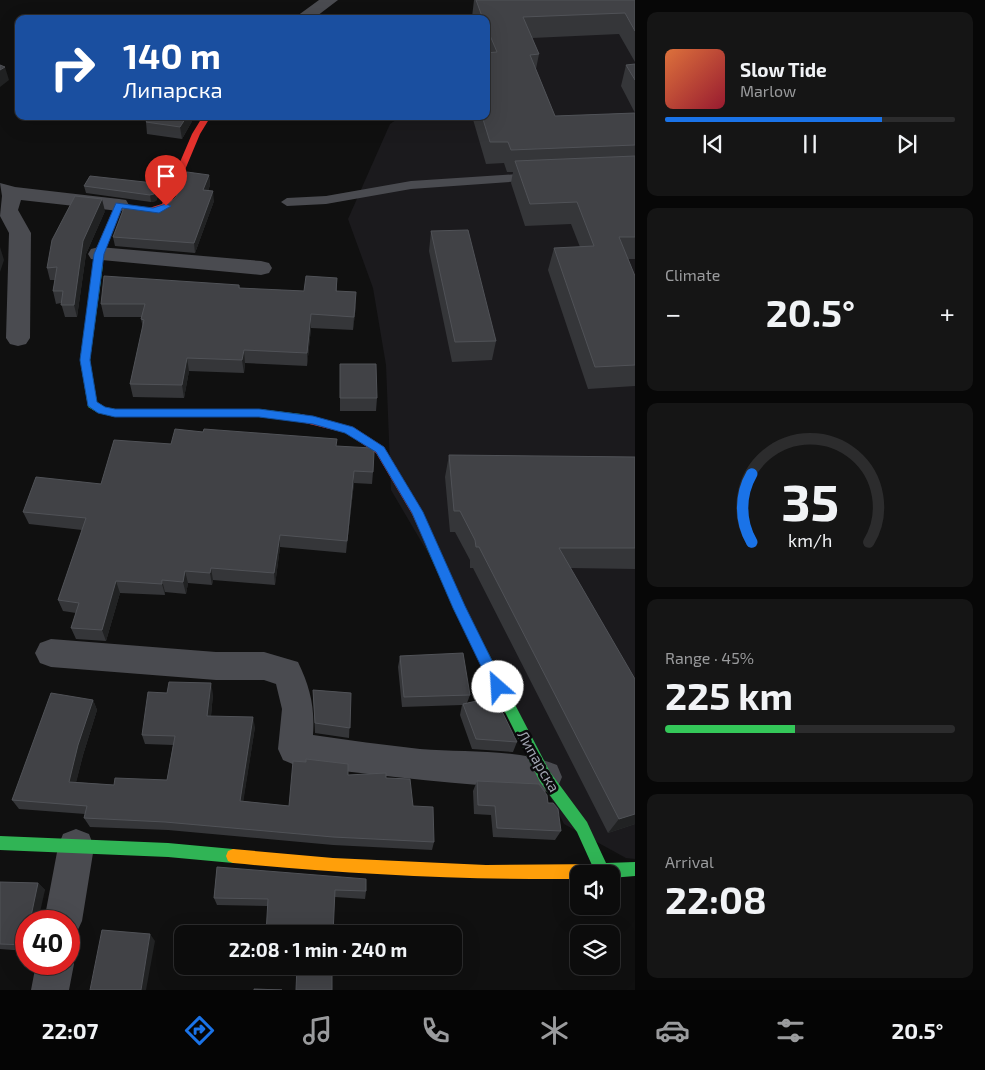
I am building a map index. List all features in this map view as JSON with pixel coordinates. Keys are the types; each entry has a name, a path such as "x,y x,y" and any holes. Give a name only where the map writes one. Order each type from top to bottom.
{"street":[{"path":"307,15 330,0"},
{"path":"18,338 20,233 8,210 6,191 153,211 163,209 204,120"},
{"name":"Липарска","path":"119,205 99,254 85,360 92,404 102,410 115,413 259,413 313,420 349,430 380,450 417,512 459,608 545,777 582,827 599,865"},
{"path":"99,254 261,268"},
{"path":"51,653 216,666 264,666 287,672 296,688 295,749 420,765 510,771 545,777"},
{"path":"0,843 168,850 333,865 486,872 570,871"},
{"path":"64,910 76,847"},
{"path":"620,870 635,869"},
{"path":"50,990 53,975"}],"lane":[{"path":"287,202 326,200 411,185 546,176"}],"shaded area":[{"path":"635,7 635,859 626,858 564,824 428,553 391,490 386,365 373,288 348,219 390,124 396,120 490,120 490,15"}],"building":[{"path":"476,0 635,0 635,31 625,13 523,17 539,54 530,55 555,116 635,113 635,145 511,150 508,142 490,142 483,120 490,120 490,53 497,52 490,35 490,15 482,15"},
{"path":"635,64 635,80 626,65"},
{"path":"147,120 184,120 180,127 146,122"},
{"path":"635,156 635,237 619,237 635,276 635,365 595,367 554,248 594,246 577,202 530,204 515,161"},
{"path":"159,172 164,172 154,194 150,195 84,186 90,176 154,183"},
{"path":"187,172 209,175 203,190 213,191 194,243 113,237 125,205 152,209 166,206 176,197"},
{"path":"75,196 102,199 83,241 74,305 61,305 63,291 53,291 57,267 47,268 52,240"},
{"path":"468,230 496,341 455,342 431,231"},
{"path":"104,276 239,285 239,288 304,291 306,276 337,278 336,291 356,292 354,317 311,314 307,353 244,350 242,360 187,358 182,385 130,384 144,320 141,319 145,304 101,304"},
{"path":"340,364 376,364 377,398 340,398"},
{"path":"175,429 203,432 204,429 337,439 336,446 372,448 374,452 373,472 354,471 347,541 280,535 274,573 211,568 210,573 185,571 183,582 162,580 162,584 116,581 102,630 71,628 79,603 58,600 86,518 23,512 36,477 101,484 114,440 171,444"},
{"path":"449,455 635,457 635,548 559,548 635,679 635,814 619,819 479,547 476,547 475,540 460,511 454,511"},
{"path":"463,653 470,695 404,697 400,656"},
{"path":"169,682 211,683 207,716 253,717 240,801 289,806 293,761 306,762 306,759 348,764 348,775 386,773 386,778 410,779 413,806 433,807 434,842 333,837 165,822 84,818 87,806 12,800 51,693 93,700 78,745 69,782 114,785 115,778 167,780 175,736 142,735 148,692 167,693"},
{"path":"313,690 351,693 350,728 315,723"},
{"path":"495,697 517,742 476,739 463,704"},
{"path":"477,781 539,784 547,795 548,803 553,803 558,809 561,831 497,828 495,806 478,805"},
{"path":"217,867 366,879 366,891 335,890 333,925 267,925 268,899 214,898"},
{"path":"0,882 38,883 32,910 15,910 15,945 0,944"},
{"path":"102,930 150,934 141,990 90,990"},
{"path":"297,975 332,975 332,990 296,990"}],"traffic: fast":[{"path":"98,265 85,360 92,404 102,410 115,413 259,413 301,418"},
{"path":"432,546 459,608 545,777 582,827 602,871 635,869"},
{"path":"0,843 168,850 233,856"}],"traffic: slow":[{"path":"233,856 333,865 486,872 570,871"}],"traffic: jam":[{"path":"98,265 99,254 119,205 149,210 161,209 166,206 196,134 205,120"},
{"path":"301,418 349,430 380,450 417,512 432,546"}],"route":[{"path":"166,206 159,211 153,211 119,205 99,254 85,360 92,404 102,410 115,413 259,413 313,420 349,430 380,450 417,512 459,608 498,687"}]}
